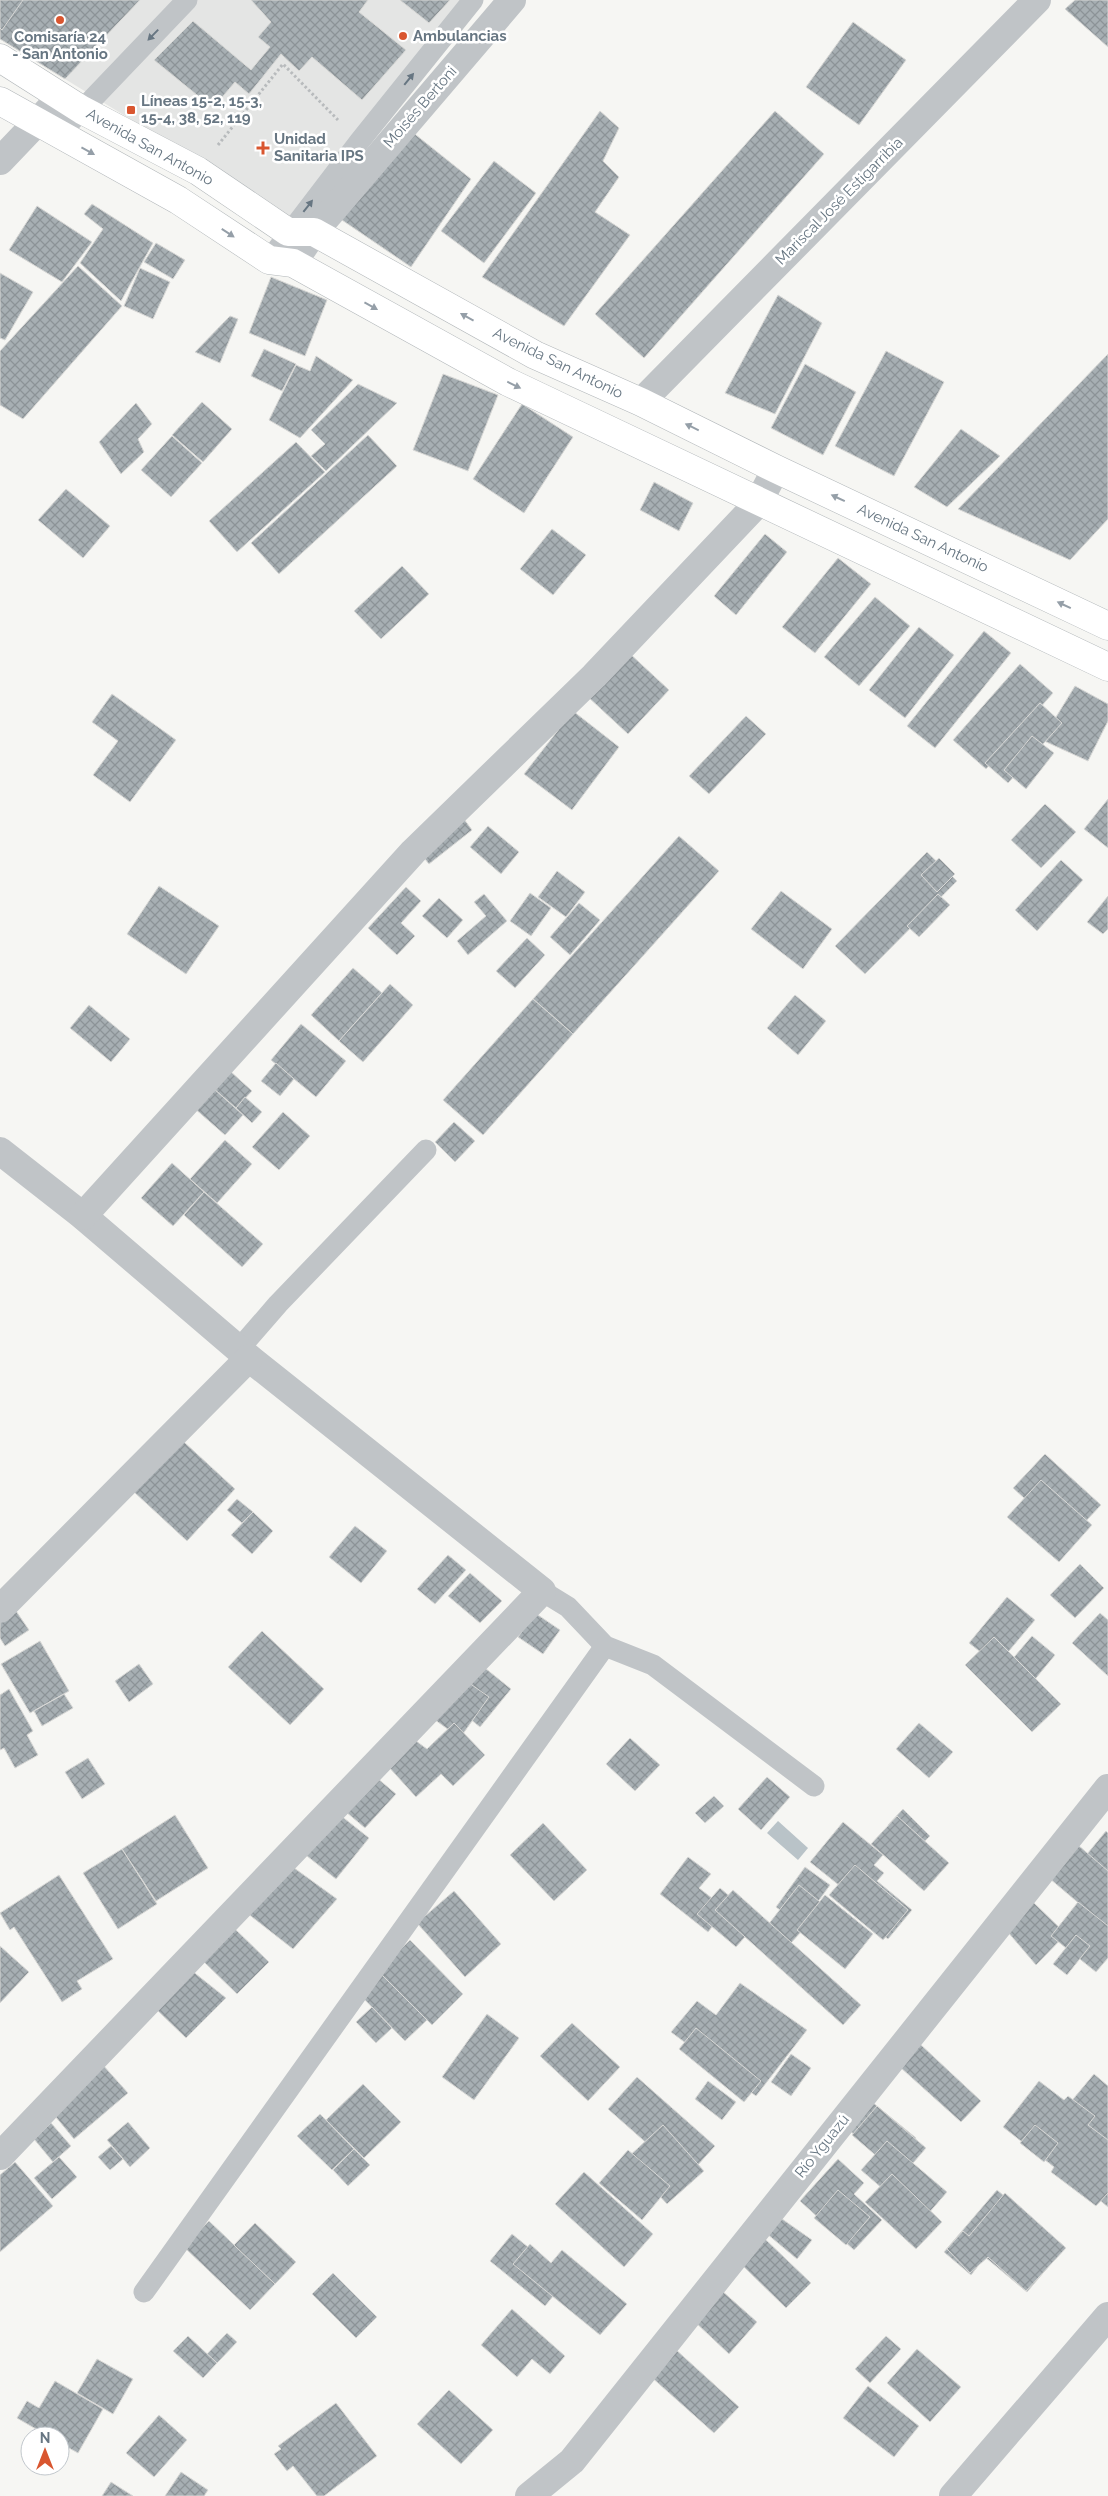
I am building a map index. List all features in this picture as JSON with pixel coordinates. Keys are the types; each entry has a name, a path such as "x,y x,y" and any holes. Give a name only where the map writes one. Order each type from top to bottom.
{"main road":[{"name":"Avenida San Antonio","path":"0,58 72,103 198,171 301,232 535,355 641,402 776,469 1108,626"},
{"path":"0,101 178,200 281,261 508,382 758,503 1108,667"}],"street":[{"name":"Moisés Bertoni","path":"281,261 301,232 512,0"},
{"name":"Mariscal José Estigarribia","path":"641,402 1037,0"},
{"path":"0,162 47,128 72,103"},
{"path":"83,1216 413,852 594,676 758,503 776,469"},
{"path":"0,1152 83,1216 244,1354 542,1591 0,2156"},
{"path":"0,1609 244,1354"},
{"name":"Río Yguazú","path":"529,2496 552,2478 578,2453 1108,1788"},
{"path":"953,2496 1108,2316"}],"lane":[{"path":"72,103 187,0"},
{"path":"301,232 359,142 473,0"},
{"path":"244,1354 278,1304 426,1150"},
{"path":"542,1591 568,1607 605,1646 653,1665 814,1786"},
{"path":"144,2292 605,1646"}],"path":[{"path":"198,171 283,64 359,142"}],"shaded area":[{"name":"Unidad Sanitaria IPS","path":"140,0 475,0 290,217 65,79"},
{"path":"778,1821 808,1848 798,1860 767,1833"}],"building":[{"name":"Comisaría 24 - San Antonio","path":"0,0 140,0 65,79 0,39"},
{"path":"0,0 23,0 2,30 0,28"},
{"name":"Unidad Sanitaria IPS","path":"251,0 368,0 359,12 406,50 362,100 312,57 299,71 281,54 249,94 235,82 213,108 154,60 193,21 251,70 270,47 258,37 271,22"},
{"path":"400,0 450,0 429,23"},
{"path":"1075,0 1108,0 1108,47 1065,9"},
{"path":"853,22 906,60 859,125 806,87"},
{"path":"600,111 619,128 603,161 619,177 595,212 630,235 564,326 482,277"},
{"path":"775,111 824,154 644,358 595,314"},
{"path":"406,127 471,179 411,267 339,218"},
{"path":"494,161 536,193 484,263 441,231"},
{"path":"92,204 153,243 121,301 80,263 103,229 84,214"},
{"path":"37,206 92,242 62,282 9,250"},
{"path":"156,243 185,260 173,279 144,262"},
{"path":"78,266 122,306 23,419 0,405 0,351"},
{"path":"140,268 170,282 153,319 124,306"},
{"path":"0,273 33,292 5,340 0,338"},
{"path":"271,277 327,300 305,356 249,333"},
{"path":"778,295 822,323 775,414 725,393"},
{"path":"230,316 238,319 220,363 195,352"},
{"path":"264,349 296,364 282,391 251,376"},
{"path":"886,351 944,382 894,476 835,446"},
{"path":"1108,354 1108,519 1070,560 958,509"},
{"path":"316,356 353,380 300,438 269,420 296,365 310,371"},
{"path":"805,364 856,392 823,455 771,428"},
{"path":"443,374 498,395 468,471 413,450"},
{"path":"358,384 397,403 326,471 311,456 325,444 311,430"},
{"path":"202,402 232,429 203,462 172,435"},
{"path":"136,403 152,424 138,439 144,452 121,474 99,442"},
{"path":"522,404 573,437 524,513 473,479"},
{"path":"961,429 1000,456 947,507 914,487"},
{"path":"368,435 397,466 279,574 251,543"},
{"path":"172,436 202,463 171,497 141,470"},
{"path":"296,442 325,472 237,552 209,521"},
{"path":"654,482 693,503 679,531 640,510"},
{"path":"66,489 110,526 83,558 38,520"},
{"path":"552,529 586,555 553,595 520,569"},
{"path":"765,534 787,552 736,615 714,596"},
{"path":"838,558 871,584 815,653 782,627"},
{"path":"402,566 429,594 381,639 354,611"},
{"path":"875,597 910,626 859,686 824,657"},
{"path":"919,627 954,655 905,718 869,690"},
{"path":"984,631 1011,653 935,748 907,726"},
{"path":"627,651 669,690 628,734 586,695"},
{"path":"1020,664 1053,693 986,769 953,740"},
{"path":"1075,686 1108,704 1108,721 1088,761 1042,740"},
{"path":"112,694 176,740 130,802 93,775 118,741 92,722"},
{"path":"1040,703 1062,723 1008,783 985,763"},
{"path":"573,711 619,747 572,810 524,774"},
{"path":"746,716 766,734 709,794 689,776"},
{"path":"1032,736 1054,753 1026,789 1004,770"},
{"path":"1108,799 1108,848 1084,829"},
{"path":"1045,804 1076,832 1041,868 1011,840"},
{"path":"461,815 472,830 429,864 417,849"},
{"path":"488,826 519,852 501,874 470,847"},
{"path":"679,836 719,871 573,1034 533,999"},
{"path":"927,852 957,881 865,974 835,946"},
{"path":"939,858 955,874 937,892 921,875"},
{"path":"1061,860 1083,880 1037,931 1015,910"},
{"path":"557,871 585,892 566,917 538,897"},
{"path":"159,886 219,926 186,974 127,934"},
{"path":"406,887 421,901 401,923 415,936 397,955 368,928"},
{"path":"781,891 832,929 803,969 751,929"},
{"path":"530,893 551,908 531,936 510,921"},
{"path":"484,894 507,921 468,955 457,941 486,916 474,902"},
{"path":"938,894 950,905 919,937 907,926"},
{"path":"1108,896 1108,929 1103,934 1087,922"},
{"path":"439,898 463,920 447,938 422,916"},
{"path":"579,903 600,920 570,955 550,937"},
{"path":"527,938 545,955 515,988 496,971"},
{"path":"353,968 382,993 339,1041 311,1015"},
{"path":"390,984 413,1005 363,1062 339,1041"},
{"path":"795,995 826,1021 798,1055 767,1028"},
{"path":"533,999 573,1034 483,1135 443,1100"},
{"path":"89,1005 130,1039 111,1062 70,1028"},
{"path":"301,1024 346,1061 316,1097 271,1060"},
{"path":"276,1063 294,1079 280,1096 261,1081"},
{"path":"230,1071 252,1091 236,1108 214,1089"},
{"path":"214,1089 243,1115 225,1135 193,1107"},
{"path":"245,1097 262,1112 252,1123 236,1108"},
{"path":"283,1112 310,1136 279,1170 252,1147"},
{"path":"454,1122 475,1141 455,1162 435,1142"},
{"path":"225,1140 252,1164 217,1203 190,1179"},
{"path":"172,1163 204,1192 173,1226 141,1198"},
{"path":"204,1192 263,1244 242,1267 184,1215"},
{"path":"184,1442 235,1489 187,1541 133,1491"},
{"path":"1045,1454 1101,1505 1069,1539 1013,1488"},
{"path":"1041,1480 1092,1525 1059,1562 1007,1517"},
{"path":"237,1499 253,1512 242,1523 227,1510"},
{"path":"253,1512 273,1531 252,1554 231,1535"},
{"path":"355,1526 387,1551 361,1583 329,1557"},
{"path":"448,1555 466,1570 435,1604 417,1589"},
{"path":"1080,1564 1104,1588 1075,1618 1050,1595"},
{"path":"470,1573 502,1601 480,1623 448,1596"},
{"path":"1007,1597 1035,1620 997,1665 969,1643"},
{"path":"16,1611 29,1630 5,1646 0,1638 0,1622"},
{"path":"535,1613 560,1630 543,1654 518,1637"},
{"path":"1100,1613 1108,1620 1108,1676 1072,1643"},
{"path":"262,1631 324,1689 290,1725 228,1667"},
{"path":"1032,1636 1055,1655 1027,1689 1004,1669"},
{"path":"994,1637 1061,1704 1032,1732 965,1665"},
{"path":"40,1641 69,1691 30,1713 1,1664"},
{"path":"139,1664 153,1684 129,1702 115,1681"},
{"path":"480,1664 511,1689 480,1727 459,1710 451,1721 438,1709"},
{"path":"462,1678 489,1697 460,1738 431,1717"},
{"path":"9,1689 33,1731 27,1735 38,1755 15,1768 4,1748 0,1750 0,1695"},
{"path":"64,1694 73,1708 42,1726 34,1711"},
{"path":"454,1723 485,1755 453,1786 441,1774 416,1797 387,1765 412,1738 427,1749"},
{"path":"919,1723 953,1752 929,1778 896,1749"},
{"path":"630,1738 660,1765 635,1791 606,1764"},
{"path":"88,1758 105,1784 82,1799 65,1772"},
{"path":"370,1772 396,1794 365,1828 339,1806"},
{"path":"767,1777 790,1797 761,1830 738,1809"},
{"path":"714,1796 724,1806 705,1823 695,1813"},
{"path":"903,1809 930,1836 915,1851 888,1825"},
{"path":"335,1811 369,1838 336,1879 302,1852"},
{"path":"175,1815 208,1868 156,1901 122,1849"},
{"path":"897,1816 949,1863 924,1891 871,1844"},
{"path":"843,1822 883,1855 874,1865 884,1873 877,1881 912,1910 888,1939 843,1902 850,1894 810,1862"},
{"path":"543,1823 587,1870 554,1901 510,1855"},
{"path":"1106,1831 1108,1833 1108,1897 1074,1870"},
{"path":"1078,1845 1108,1871 1108,1928 1049,1878"},
{"path":"122,1849 157,1904 118,1929 83,1873"},
{"path":"688,1857 711,1874 699,1888 726,1909 708,1932 660,1894"},
{"path":"290,1865 337,1899 293,1949 247,1913"},
{"path":"855,1865 908,1910 883,1940 829,1895"},
{"path":"805,1867 830,1885 801,1925 776,1907"},
{"path":"59,1875 113,1959 77,1981 82,1989 62,2002 14,1927 10,1930 0,1913"},
{"path":"799,1885 825,1906 789,1945 764,1930"},
{"path":"720,1888 759,1921 736,1947 697,1914"},
{"path":"733,1890 861,2005 843,2025 715,1910"},
{"path":"454,1891 501,1944 465,1977 417,1923"},
{"path":"825,1895 873,1934 845,1969 797,1930"},
{"path":"1031,1900 1066,1934 1036,1965 1007,1931"},
{"path":"1078,1902 1108,1926 1108,1958 1096,1972 1051,1936"},
{"path":"233,1927 269,1962 237,1994 201,1959"},
{"path":"1076,1935 1090,1946 1067,1975 1053,1964"},
{"path":"410,1940 463,1994 432,2025 378,1971"},
{"path":"0,1946 29,1972 0,2003"},
{"path":"191,1970 226,1998 186,2038 154,2007"},
{"path":"378,1971 427,2020 405,2041 361,1996"},
{"path":"740,1983 807,2030 756,2096 671,2032 697,2001 716,2015"},
{"path":"372,2007 392,2028 376,2043 356,2022"},
{"path":"487,2014 519,2038 474,2100 442,2077"},
{"path":"572,2023 620,2067 588,2101 540,2056"},
{"path":"696,2028 761,2081 744,2102 679,2049"},
{"path":"920,2044 981,2101 961,2122 900,2067"},
{"path":"791,2054 811,2068 791,2096 771,2082"},
{"path":"102,2064 128,2093 74,2139 55,2116"},
{"path":"1094,2074 1108,2086 1108,2207 1034,2146"},
{"path":"637,2077 715,2146 686,2178 608,2109"},
{"path":"708,2081 736,2102 722,2120 695,2099"},
{"path":"1039,2081 1064,2100 1068,2096 1095,2116 1088,2125 1108,2140 1108,2193 1096,2206 1051,2172 1054,2167 1003,2127"},
{"path":"363,2084 401,2122 364,2158 326,2120"},
{"path":"872,2102 916,2138 900,2157 912,2168 905,2177 849,2130"},
{"path":"877,2106 926,2148 901,2177 852,2135"},
{"path":"320,2114 354,2149 332,2170 297,2136"},
{"path":"128,2122 150,2148 130,2167 107,2140"},
{"path":"51,2123 71,2146 53,2162 34,2139"},
{"path":"663,2125 704,2171 667,2204 626,2159"},
{"path":"1035,2125 1058,2143 1044,2162 1020,2143"},
{"path":"887,2141 947,2192 921,2222 861,2170"},
{"path":"111,2146 123,2159 110,2170 98,2157"},
{"path":"354,2149 370,2165 348,2186 333,2170"},
{"path":"628,2150 670,2186 642,2220 599,2183"},
{"path":"59,2157 77,2177 52,2199 34,2178"},
{"path":"838,2159 864,2183 854,2194 882,2220 854,2250 800,2201"},
{"path":"15,2162 53,2206 0,2252 0,2175"},
{"path":"584,2172 653,2234 624,2267 555,2204"},
{"path":"892,2174 942,2222 916,2249 865,2202"},
{"path":"838,2190 870,2217 846,2245 814,2218"},
{"path":"997,2190 1065,2247 1027,2292 985,2257 971,2275 944,2252"},
{"path":"1005,2193 1066,2248 1026,2291 988,2257 970,2273 947,2249 963,2231 969,2236"},
{"path":"775,2214 812,2240 797,2259 766,2233"},
{"path":"209,2221 275,2284 250,2310 184,2247"},
{"path":"255,2223 296,2262 275,2284 234,2245"},
{"path":"512,2234 567,2279 545,2306 490,2261"},
{"path":"764,2238 811,2283 786,2308 740,2263"},
{"path":"530,2244 551,2263 562,2250 627,2304 600,2335 513,2264"},
{"path":"333,2273 377,2317 356,2338 312,2294"},
{"path":"721,2290 757,2322 729,2354 693,2320"},
{"path":"512,2309 565,2356 550,2374 532,2359 517,2377 481,2345"},
{"path":"227,2333 237,2342 217,2363 207,2354"},
{"path":"188,2336 217,2363 203,2378 173,2351"},
{"path":"886,2336 901,2349 870,2383 855,2369"},
{"path":"674,2348 739,2407 714,2433 649,2375"},
{"path":"917,2349 961,2387 930,2422 887,2383"},
{"path":"97,2359 133,2379 113,2414 77,2393"},
{"path":"55,2381 103,2409 78,2453 70,2449 70,2426 31,2426 17,2418 27,2401 39,2408"},
{"path":"868,2386 919,2426 894,2457 843,2418"},
{"path":"449,2390 493,2430 461,2464 417,2424"},
{"path":"336,2403 377,2456 324,2496 317,2496 293,2466 287,2471 274,2454 281,2449 278,2446"},
{"path":"159,2415 187,2440 154,2477 126,2453"},
{"path":"181,2472 208,2490 204,2496 165,2496"},
{"path":"111,2482 133,2496 102,2496"}],"place":[{"name":"Comisaría 24 - San Antonio","path":"60,20"},
{"name":"Ambulancias","path":"403,36"},
{"name":"Líneas 15-2, 15-3, 15-4, 38, 52, 119","path":"131,110"},
{"name":"Unidad Sanitaria IPS","path":"263,148"}]}
